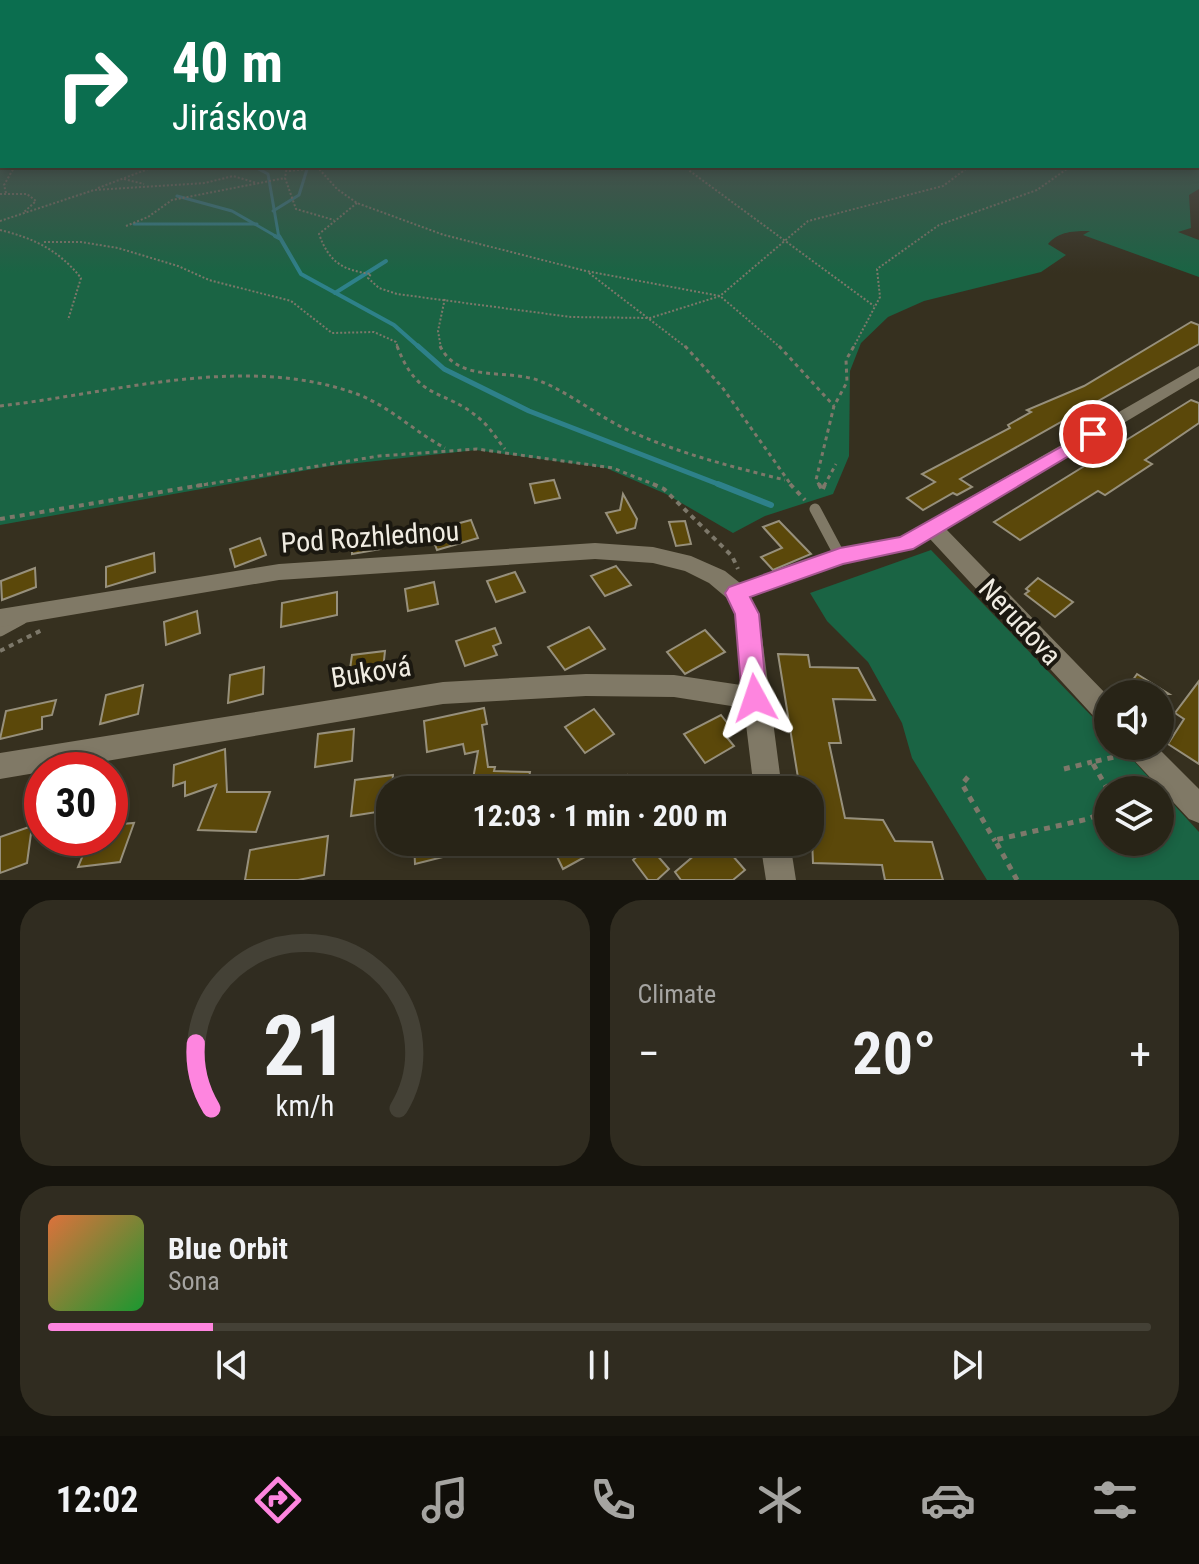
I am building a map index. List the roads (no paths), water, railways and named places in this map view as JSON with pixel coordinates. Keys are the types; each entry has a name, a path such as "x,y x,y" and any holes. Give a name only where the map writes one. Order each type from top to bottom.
{"street":[{"path":"906,543 1199,371"},
{"name":"Nerudova","path":"933,529 1094,699"},
{"name":"Pod Rozhlednou","path":"0,618 279,572 595,551 653,555 691,564 742,592"},
{"path":"742,592 766,776"},
{"name":"Buková","path":"0,766 443,693 586,685 674,686 755,698"},
{"path":"1152,760 1199,809"},
{"path":"777,856 781,880"}],"lane":[{"path":"815,509 840,556"},
{"path":"742,592 840,556 906,543"},
{"path":"0,631 35,611"}],"waterway":[{"path":"271,191 274,210"},
{"path":"274,210 299,195 300,191"},
{"path":"177,196 232,211 255,224"},
{"path":"274,210 279,238"},
{"path":"134,224 255,224"},
{"path":"255,224 279,238"},
{"path":"275,236 279,238"},
{"path":"279,236 301,274 335,293"},
{"path":"335,293 386,261"},
{"path":"335,293 394,325 420,348"},
{"path":"418,346 444,369 529,411 723,486"},
{"path":"718,484 771,505"}]}
